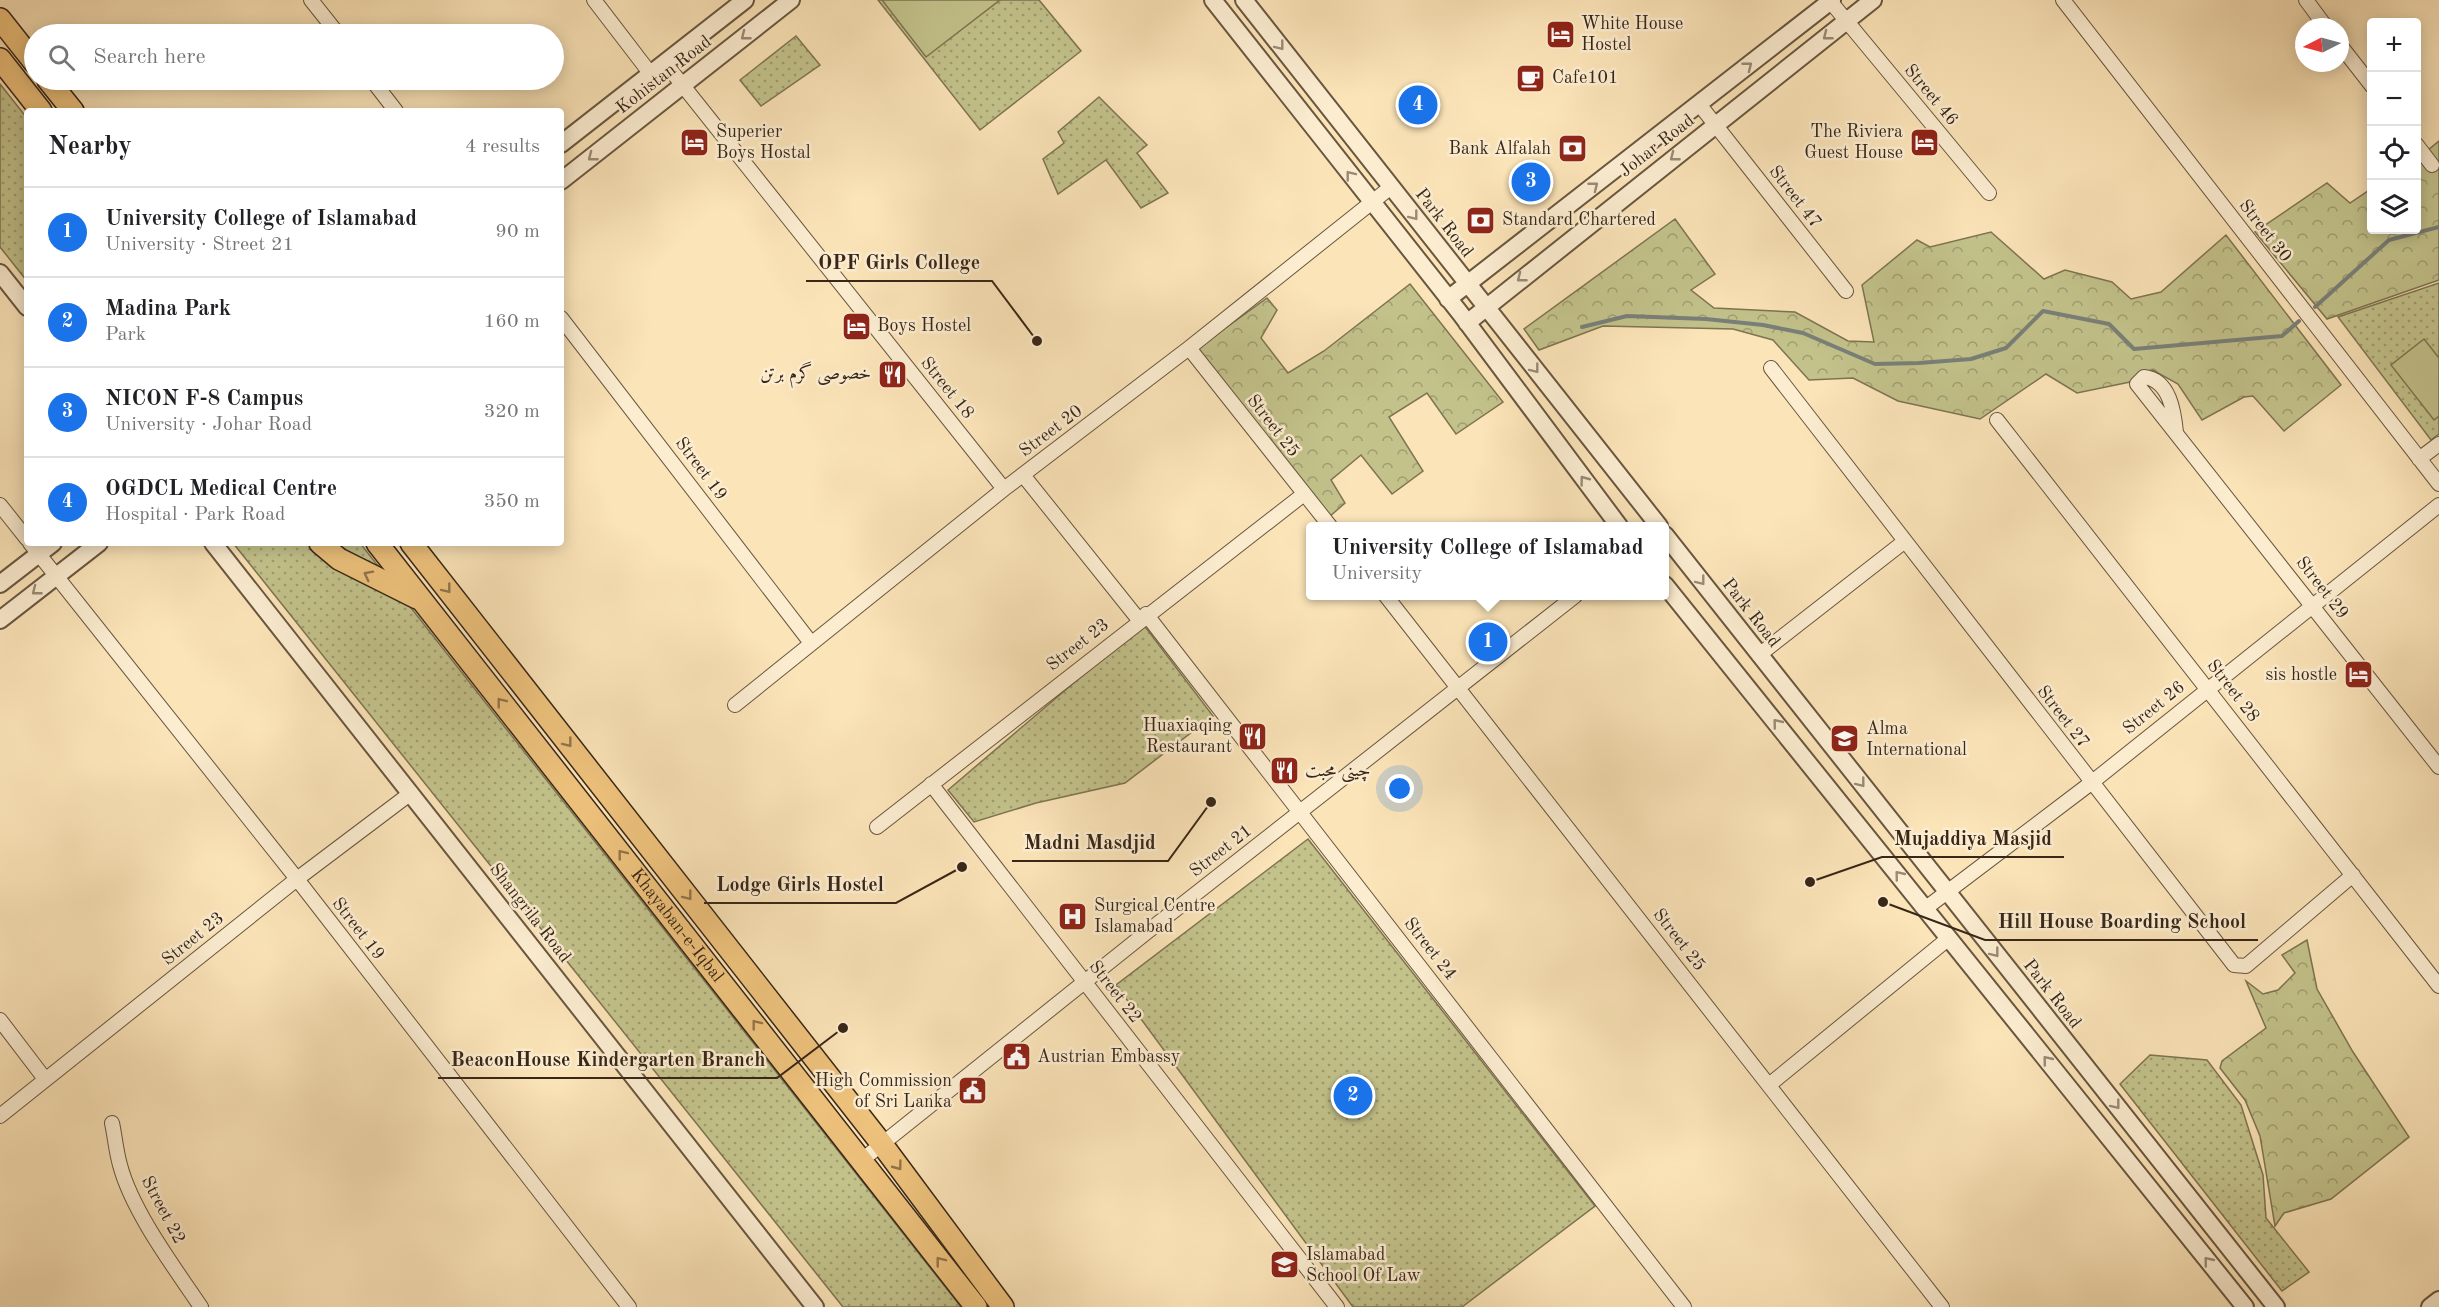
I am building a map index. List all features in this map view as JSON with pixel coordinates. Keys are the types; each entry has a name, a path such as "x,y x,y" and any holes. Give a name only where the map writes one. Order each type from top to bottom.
{"main road":[{"path":"0,19 24,49"},
{"path":"0,59 24,89"},
{"path":"24,90 39,108"},
{"path":"56,90 71,108"},
{"path":"324,546 347,564 420,600"},
{"name":"Khayaban-e-Iqbal","path":"379,546 976,1307"},
{"name":"Khayaban-e-Iqbal","path":"413,546 881,1143 1003,1307"}],"street":[{"path":"311,0 330,24"},
{"path":"594,0 650,73"},
{"name":"Kohistan Road","path":"564,142 745,0"},
{"name":"Kohistan Road","path":"564,179 791,0"},
{"path":"1213,0 1467,323 1616,522"},
{"name":"Park Road","path":"1244,0 1656,522"},
{"name":"Johar Road","path":"1467,323 1485,306 1873,0"},
{"name":"Street 30","path":"2063,0 2439,484"},
{"path":"2306,0 2319,18"},
{"name":"Johar Road","path":"1448,299 1831,1"},
{"name":"Street 46","path":"1831,1 1989,193"},
{"path":"2349,57 2367,80"},
{"name":"Street 18","path":"665,63 1004,489"},
{"path":"380,90 394,108"},
{"name":"Street 47","path":"1699,104 1846,291"},
{"path":"2421,151 2432,165"},
{"name":"Street 20","path":"735,705 1004,489 1189,348 1391,187"},
{"path":"0,273 24,303"},
{"name":"Street 19","path":"564,322 811,643"},
{"name":"Street 25","path":"1189,348 1327,522"},
{"name":"Street 27","path":"1771,368 2234,965 2246,966 2353,875"},
{"name":"Street 28","path":"1997,420 2439,986"},
{"name":"Street 29","path":"2176,432 2439,767"},
{"path":"2420,459 2439,444"},
{"name":"Street 24","path":"1023,475 1301,810 1684,1307"},
{"name":"Street 23","path":"877,827 1143,617 1304,494"},
{"path":"0,505 24,535"},
{"name":"Street 26","path":"1926,909 2091,783 2312,604 2439,505"},
{"name":"Park Road","path":"1669,539 2276,1307"},
{"path":"1759,655 1905,542"},
{"path":"0,620 95,546"},
{"name":"Shangrila Road","path":"215,546 815,1307"},
{"path":"0,584 34,548"},
{"name":"Street 19","path":"34,548 297,879 629,1307"},
{"path":"1669,590 2245,1307"},
{"name":"Street 25","path":"1389,600 1942,1307"},
{"name":"Street 21","path":"862,1160 1301,810 1570,600"},
{"name":"Street 22","path":"931,784 1337,1307"},
{"name":"Street 23","path":"0,1116 297,879 411,793"},
{"path":"1769,1085 1949,938"},
{"path":"0,1020 45,1079"},
{"name":"Street 22","path":"112,1123 120,1166 132,1196 163,1250 201,1307"},
{"path":"2430,1307 2439,1300"}],"green space":[{"path":"878,0 1039,0 1081,51 980,130"},
{"path":"882,0 1000,0 926,57"},
{"path":"796,36 820,65 761,106 740,80"},
{"path":"0,84 24,114 24,277 0,247"},
{"path":"1099,97 1147,145 1137,153 1168,193 1141,208 1106,160 1058,194 1043,159 1064,143 1058,132"},
{"path":"2439,141 2439,280 2327,319 2255,232 2327,183 2350,203 2367,192 2367,234 2421,234 2421,156"},
{"path":"1675,219 1715,274 1691,290 1714,308 1795,312 1848,341 1874,342 1862,285 1917,240 1930,247 1991,232 2044,279 2065,270 2112,282 2131,299 2161,292 2226,235 2341,385 2284,431 2253,396 2244,397 2202,420 2178,384 2153,370 2130,382 2077,393 2046,374 1980,419 1898,401 1853,378 1809,380 1773,340 1733,329 1603,326 1539,350 1524,329"},
{"path":"2439,283 2439,434 2431,440 2338,317"},
{"path":"1410,284 1503,402 1456,434 1427,393 1389,417 1423,471 1392,494 1361,455 1331,480 1345,503 1328,518 1198,348 1267,298 1277,310 1261,338 1288,373 1324,351"},
{"path":"2424,339 2439,358 2439,416 2434,420 2391,365"},
{"path":"235,546 362,546 961,1307 843,1307"},
{"path":"1143,624 1213,716 1125,783 1036,803 974,822 948,790"},
{"path":"1308,839 1595,1206 1462,1307 1353,1307 1116,985"},
{"path":"2307,940 2317,989 2353,1052 2409,1137 2331,1199 2284,1213 2275,1226 2260,1136 2245,1100 2220,1068 2222,1061 2266,1028 2246,981 2263,994 2278,990 2295,973 2282,955"},
{"path":"2150,1055 2207,1060 2241,1105 2263,1175 2266,1218 2309,1272 2282,1291 2120,1084"}],"waterway":[{"path":"2315,307 2389,240 2439,227"},
{"path":"1582,327 1627,316 1706,319 1763,325 1803,333 1875,364 1971,359 2006,348 2043,311 2109,324 2134,349 2282,336 2299,321"}],"place":[{"name":"White House Hostel","path":"1560,34"},
{"name":"Cafe101","path":"1531,78"},
{"name":"OGDCL Medical Centre","path":"1418,105"},
{"name":"Superier Boys Hostal","path":"695,142"},
{"name":"The Riviera Guest House","path":"1924,142"},
{"name":"Bank Alfalah","path":"1572,149"},
{"name":"NICON F-8 Campus","path":"1531,182"},
{"name":"Standard Chartered","path":"1481,220"},
{"name":"Boys Hostel","path":"856,326"},
{"name":"OPF Girls College","path":"1037,341"},
{"name":"خصوصی گرم برتن","path":"892,374"},
{"name":"University College of Islamabad","path":"1488,642"},
{"name":"sis hostle","path":"2358,675"},
{"name":"Huaxiaqing Restaurant","path":"1253,736"},
{"name":"Alma International","path":"1845,739"},
{"name":"چینی محبت","path":"1284,771"},
{"name":"Madni Masdjid","path":"1211,802"},
{"name":"Lodge Girls Hostel","path":"962,867"},
{"name":"Mujaddiya Masjid","path":"1810,882"},
{"name":"Hill House Boarding School","path":"1883,902"},
{"name":"Surgical Centre Islamabad","path":"1073,916"},
{"name":"BeaconHouse Kindergarten Branch","path":"843,1028"},
{"name":"Austrian Embassy","path":"1016,1057"},
{"name":"High Commission of Sri Lanka","path":"973,1091"},
{"name":"Madina Park","path":"1353,1096"},
{"name":"Islamabad School Of Law","path":"1285,1265"}]}
